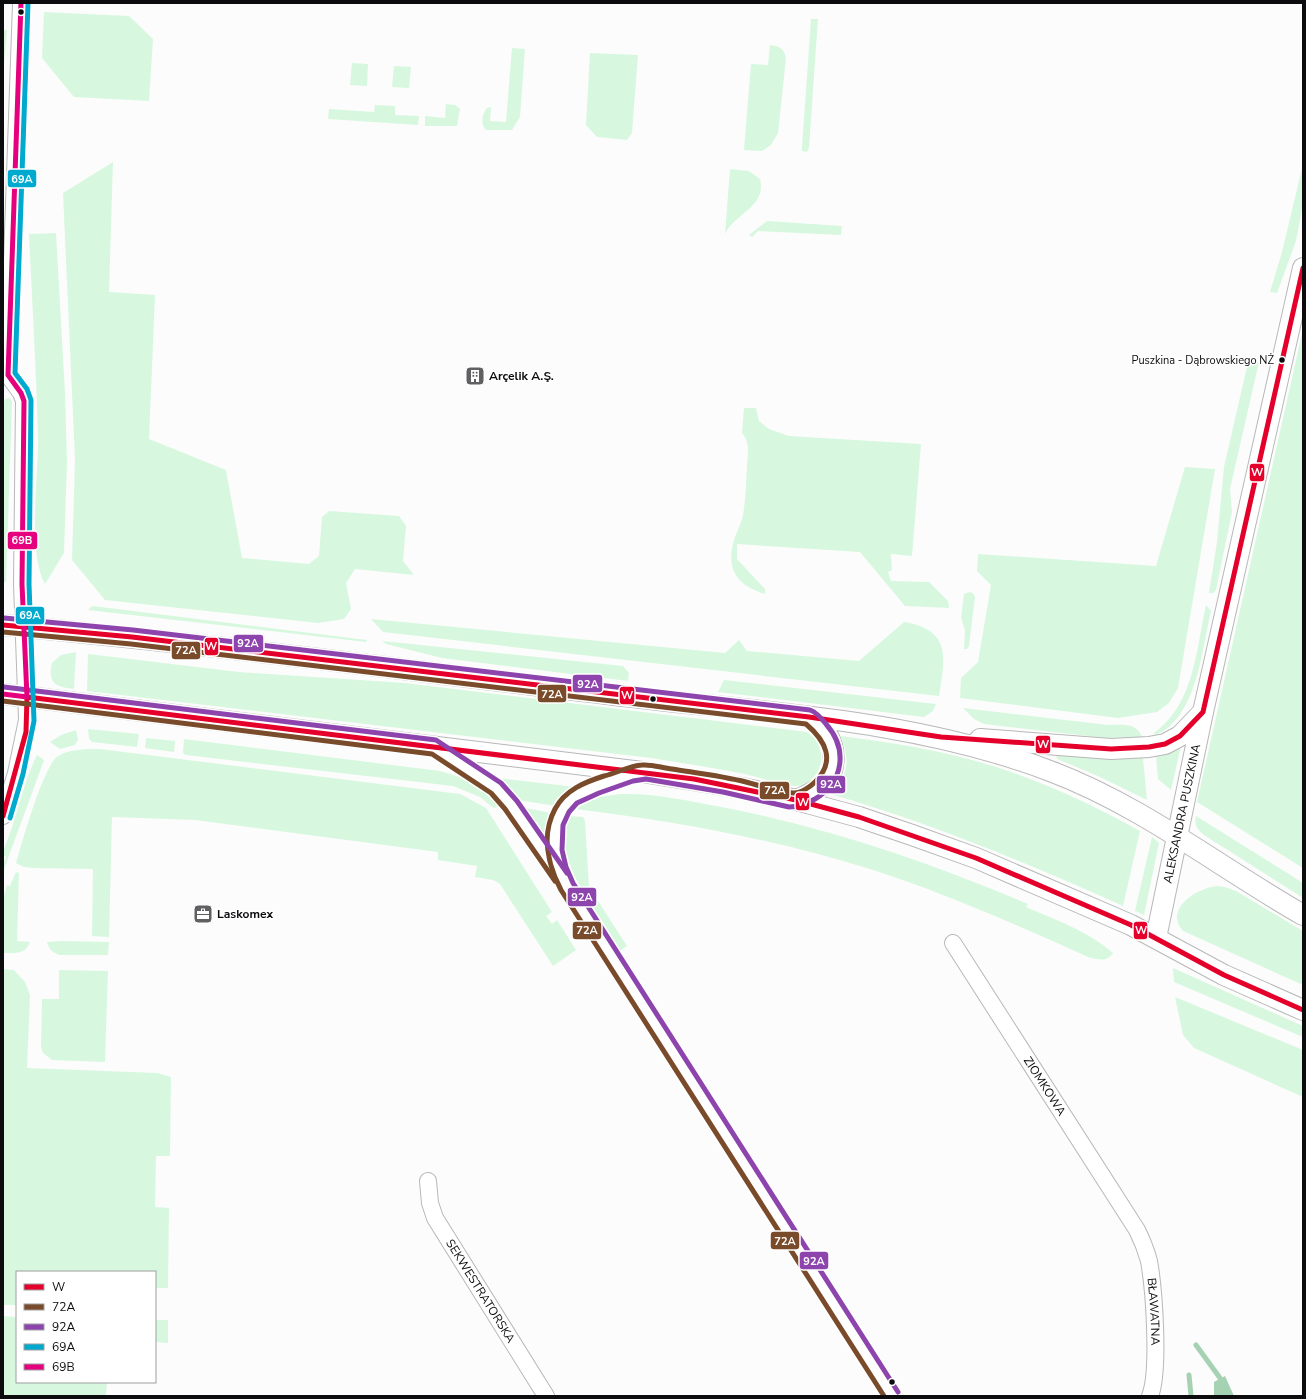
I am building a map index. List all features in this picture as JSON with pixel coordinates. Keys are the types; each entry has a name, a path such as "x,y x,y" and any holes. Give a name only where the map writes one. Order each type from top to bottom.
{"main road":[{"name":"ALEKSANDRA PUSZKINA","path":"1156,938 1203,712 1303,268"},
{"path":"3,625 132,637 809,717 941,737 979,746 1053,772 1115,800 1177,836 1303,915"},
{"path":"3,694 642,772 729,786 796,800 867,820 976,858 1084,904 1156,938 1224,975 1303,1010"},
{"path":"941,737 1111,749 1149,747 1165,744 1180,736 1203,712"},
{"path":"796,800 814,792 824,784 833,768 833,750 831,742 826,733 809,717"}],"street":[{"path":"3,816 25,736 27,720 21,555 24,401 22,393 6,378 21,3"},
{"path":"434,747 496,788 511,805 567,886 892,1396"},
{"path":"567,886 558,865 554,844 556,824 564,807 569,801 586,790 642,772"},
{"name":"ZIOMKOWA","path":"953,943 1137,1230"},
{"name":"SEKWESTRATORSKA","path":"428,1181 430,1203 435,1218 546,1396"},
{"name":"BŁAWATNA","path":"1137,1230 1146,1252 1151,1279 1155,1359 1154,1379 1150,1396"}],"shaded area":[{"path":"44,12 129,16 153,39 149,101 74,97 42,58"},
{"path":"811,19 818,19 809,148 807,152 802,151 802,147"},
{"path":"3,30 7,30 3,75"},
{"path":"770,45 781,48 786,58 778,133 771,145 762,151 744,150 751,64 768,65"},
{"path":"512,48 525,49 520,117 512,130 486,130 482,119 487,108 491,107 490,121 506,122"},
{"path":"590,53 638,55 632,133 627,140 597,137 586,125"},
{"path":"352,63 368,64 367,86 350,85"},
{"path":"394,66 411,67 409,88 392,87"},
{"path":"446,104 455,105 460,109 457,126 425,126 425,116 445,118"},
{"path":"375,105 395,106 395,115 419,116 418,125 328,119 329,109 374,112"},
{"path":"113,162 109,292 155,295 149,439 226,470 242,558 309,564 319,556 322,517 329,511 399,516 406,526 403,561 414,575 355,569 346,583 351,609 344,619 318,623 105,600 72,560 75,460 63,193"},
{"path":"1303,164 1303,204 1296,241 1277,293 1270,292 1282,252"},
{"path":"730,169 749,171 760,179 761,189 755,203 736,220 725,234"},
{"path":"767,221 842,226 841,235 758,231 752,237 749,235"},
{"path":"56,233 65,393 67,462 64,553 45,584 36,553 35,533 38,434 29,234"},
{"path":"1303,329 1303,868 1197,802"},
{"path":"1259,362 1230,489 1232,512 1216,590 1213,593 1209,593 1217,542 1224,467 1246,371 1248,365"},
{"path":"9,398 12,401 6,582 3,582 3,405 5,399"},
{"path":"744,408 756,408 759,421 769,429 789,436 921,444 912,556 891,554 892,570 888,572 891,581 929,582 948,601 949,608 905,606 860,552 737,544 737,559 765,589 765,594 748,587 742,582 733,570 731,554 734,540 743,515 745,496 748,452 746,440 742,433"},
{"path":"1185,467 1215,469 1178,688 1169,703 1157,712 1118,718 960,698 961,678 978,662 991,585 977,571 978,554 1156,566"},
{"path":"970,592 973,593 975,597 969,646 967,649 964,649 965,630 961,618 964,594"},
{"path":"1206,605 1211,611 1200,663 1189,699 1180,714 1169,727 1155,735 1154,733 1167,721 1178,707 1185,692 1196,658"},
{"path":"92,606 367,640 366,642 88,610"},
{"path":"371,619 725,653 739,640 747,651 859,661 904,622 920,626 931,632 938,639 942,648 943,670 939,696 383,632"},
{"path":"382,641 623,666 629,673 628,681 442,658 386,644"},
{"path":"76,652 74,689 58,685 52,680 52,663 61,655"},
{"path":"88,654 239,672 405,683 807,732 818,744 821,759 819,770 812,779 803,785 793,786 745,774 651,758 87,691"},
{"path":"724,680 936,704 933,711 924,717 718,692"},
{"path":"963,708 1108,725 1128,725 1140,732 1142,737 1106,738 984,724 974,719"},
{"path":"88,729 139,734 137,747 92,742 89,739"},
{"path":"76,730 78,740 75,745 60,749 50,742 61,735"},
{"path":"841,736 924,749 977,761 1049,786 1095,807 1140,831 1123,906 1051,874 942,831 868,805 830,794 841,781 846,768 846,753"},
{"path":"146,738 175,741 174,752 145,748"},
{"path":"184,739 440,771 457,776 473,784 487,793 500,805 495,808 492,807 480,797 453,786 186,755 183,753"},
{"path":"1181,746 1171,790 1158,779 1156,756"},
{"path":"100,749 460,794 486,808 552,912 546,916 552,924 557,920 576,950 553,966 500,884 493,880 475,877 477,866 438,860 438,852 195,820 112,817 109,937 92,936 93,869 33,868 24,867 16,863 40,789 52,763 58,756 67,752"},
{"path":"1056,754 1120,759 1143,758 1147,800 1098,776 1057,759"},
{"path":"37,755 44,760 3,872 3,864 6,857 3,855 3,851 27,778"},
{"path":"496,778 576,787 564,796 556,806 518,800"},
{"path":"620,794 668,797 756,814 836,834 875,846 952,873 1028,904 1026,907 1082,932 1093,938 1113,953 1105,959 1088,957 1008,921 926,888 834,858 761,840 687,825 575,809 593,798"},
{"path":"526,808 551,813 545,839"},
{"path":"569,816 583,817 585,821 589,887 627,946 619,951 575,877 566,854 564,840"},
{"path":"1196,816 1303,883 1303,898 1204,835 1197,827 1195,822"},
{"path":"1152,837 1159,843 1144,915 1135,911"},
{"path":"16,872 19,873 17,941 30,942 22,951 15,953 3,953 3,899 7,885 10,886"},
{"path":"1217,886 1236,891 1303,931 1303,985 1183,931 1178,923 1177,915 1185,901 1200,891"},
{"path":"47,942 109,942 108,955 59,955 51,950"},
{"path":"1173,968 1303,1026 1303,1037 1174,982"},
{"path":"3,969 14,970 25,982 30,995 27,1068 158,1073 171,1077 170,1156 156,1156 155,1207 169,1208 168,1288 156,1288 156,1271 16,1271 16,1305 3,1305"},
{"path":"59,970 108,971 105,1062 52,1060 43,1053 41,1047 42,999 59,999"},
{"path":"1175,997 1303,1050 1303,1097 1194,1048 1183,1035"},
{"path":"3,1316 16,1317 16,1383 107,1383 106,1396 3,1396"},
{"path":"156,1320 168,1320 168,1343 156,1342"},
{"path":"1225,1376 1234,1396 1214,1396 1214,1382"}],"waterway":[{"path":"1196,1345 1220,1378"},
{"path":"1189,1375 1191,1396"}],"transit line":[{"name":"69B","path":"3,694 27,697 22,584 24,401 21,393 8,375 21,3"},
{"name":"69A","path":"10,818 23,774 34,721 29,584 31,400 27,389 15,373 28,3"},
{"name":"W","path":"3,625 132,637 809,717 941,737 1111,749 1149,747 1165,744 1180,736 1203,712 1303,268"},
{"name":"92A","path":"4,618 133,630 810,710 817,714 833,734 838,744 840,764 832,784 825,792 812,801 799,806 789,807 723,792 646,779 633,781 599,793 577,803 569,812 563,825 562,850 566,867 573,883 898,1392"},
{"name":"72A","path":"3,632 131,644 806,724 819,737 826,752 827,759 821,774 813,784 802,791 797,793 782,792 728,778 668,768 646,765 632,767 583,784 564,797 559,802 551,819 547,839 548,850 556,880 561,890 884,1396"},
{"name":"92A","path":"4,687 436,740 501,783 517,801 567,873"},
{"name":"W","path":"3,816 26,732 27,697 694,779 796,800 859,817 976,858 1131,925 1224,975 1303,1010"},
{"name":"72A","path":"3,701 432,754 491,793 505,809 555,881"}],"place":[{"name":"Puszkina - Dąbrowskiego NŻ","path":"1282,360"},
{"name":"Arçelik A.Ş.","path":"475,376"},
{"name":"Laskomex","path":"203,914"}]}
